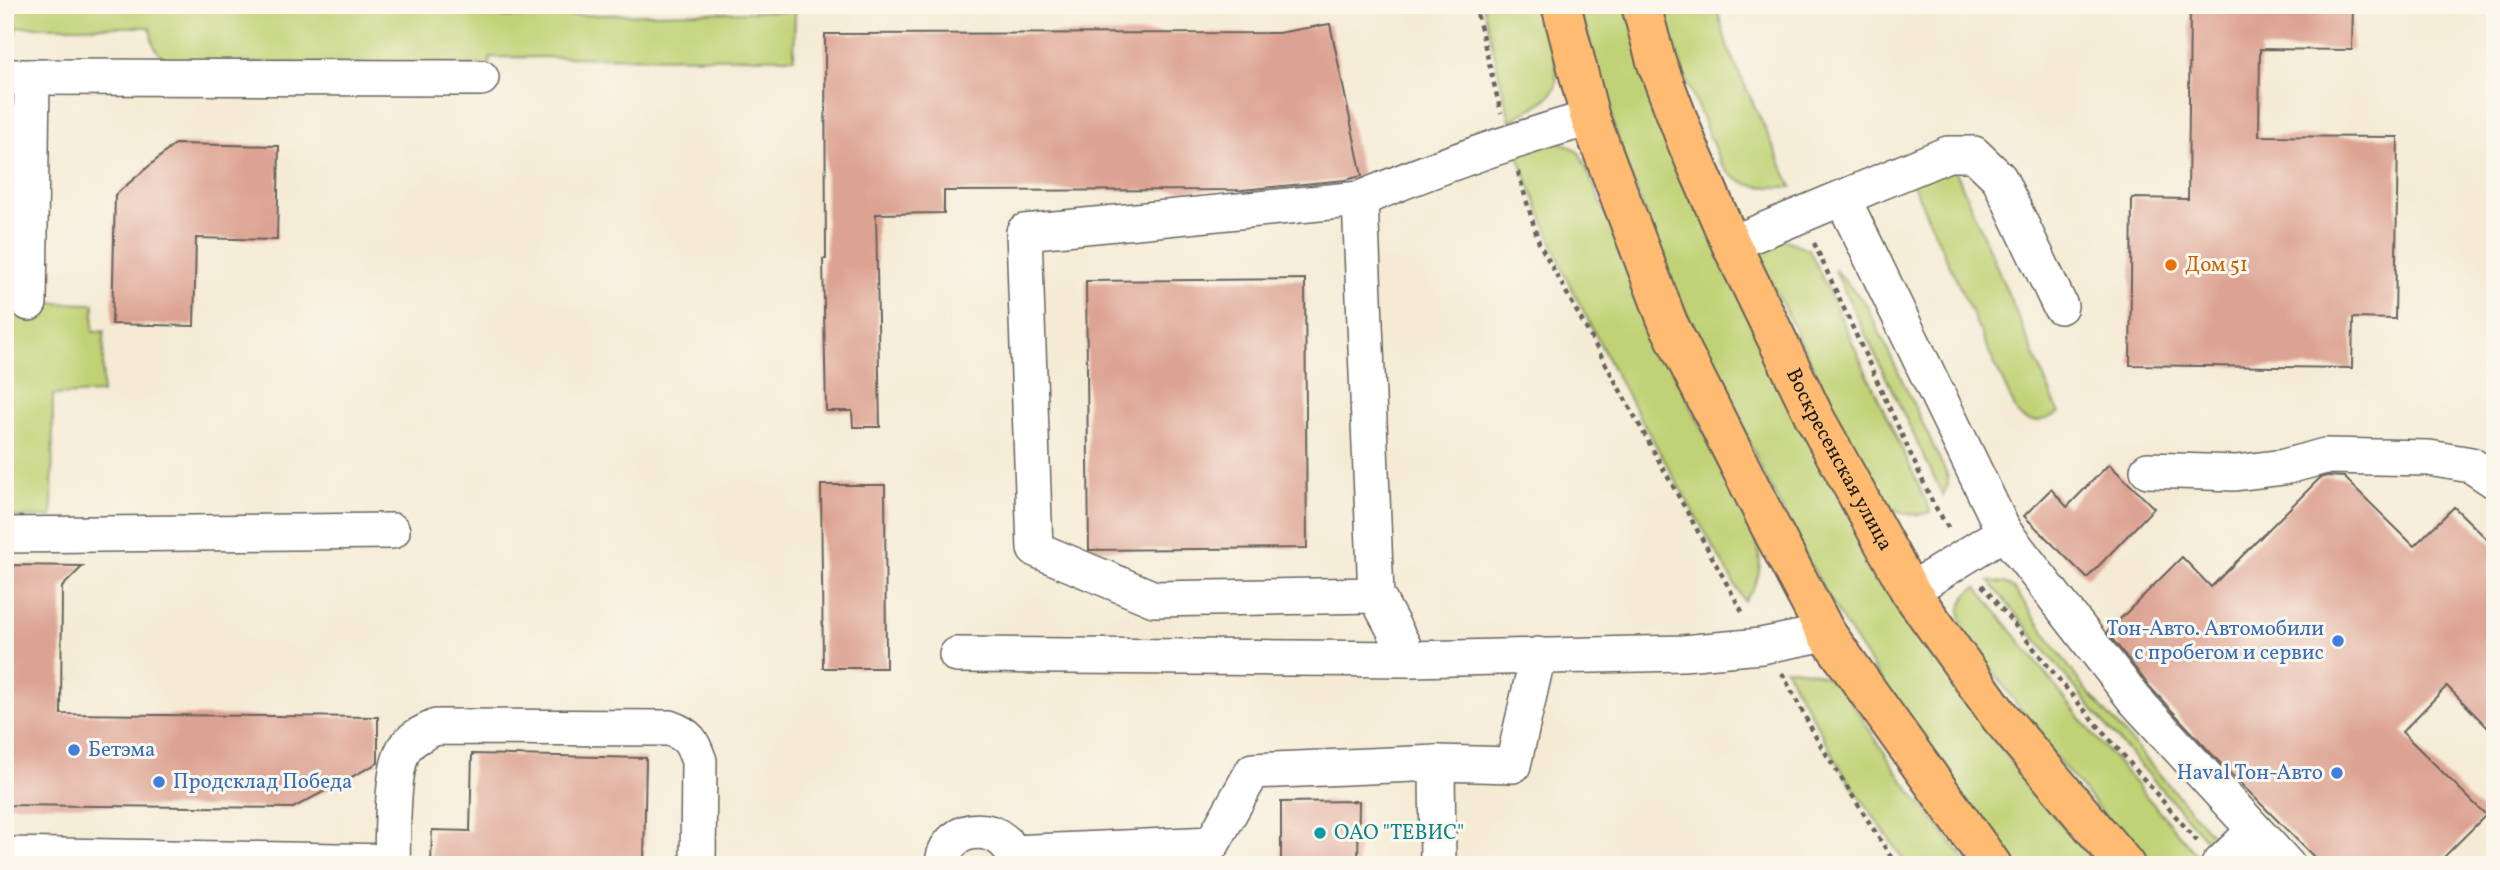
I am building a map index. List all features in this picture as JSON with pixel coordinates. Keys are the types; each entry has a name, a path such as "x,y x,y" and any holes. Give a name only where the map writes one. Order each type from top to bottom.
{"main road":[{"path":"1561,5 1590,118 1668,323 1826,633 1992,865"},
{"name":"Воскресенская улица","path":"1641,5 1656,61 1687,143 1731,244 1815,418 1910,591 2000,717 2125,865"}],"lane":[{"path":"29,303 19,77 481,78"},
{"path":"1376,595 1154,599 1035,549 1024,232 1360,199 1416,175 1508,142 1590,118"},
{"path":"1731,244 1948,154 1974,154 1999,178 2060,306"},
{"path":"1360,199 1376,595 1410,659"},
{"path":"1843,199 2004,532 2135,700 2286,865"},
{"path":"2148,470 2235,473 2284,467 2325,456 2429,458 2471,465 2495,481"},
{"path":"5,536 392,531"},
{"path":"1910,591 2004,532"},
{"path":"957,655 1410,659 1683,653 1764,645 1826,633"},
{"path":"943,865 948,848 956,839 976,831 989,832 1006,841 1014,859 1212,844 1253,771 1437,764 1513,765 1538,655"},
{"path":"5,855 392,863 397,766 405,746 421,733 436,727 669,728 685,733 694,746 699,761 698,865"},
{"path":"1437,764 1438,865"},
{"path":"2219,865 2254,831"}],"path":[{"path":"1475,5 1508,142 1539,243 1818,741 1896,865"}],"green space":[{"path":"5,5 500,5 499,17 795,11 794,58 490,57 489,65 171,62 155,48 150,27 17,27 15,36 5,50"},
{"path":"1483,5 1541,5 1553,50 1556,75 1552,93 1538,105 1510,121"},
{"path":"1578,5 1623,5 1973,712 2055,817 2097,865 2015,865 1966,803 1904,716 1839,615 1797,541 1676,292 1623,156"},
{"path":"1660,5 1716,5 1728,49 1792,187 1762,187 1744,183 1721,164 1685,77"},
{"path":"5,113 13,131 10,302 94,304 93,332 104,331 102,393 53,395 52,517 5,517"},
{"path":"1554,140 1570,146 1580,154 1672,367 1757,541 1759,573 1754,587 1744,601 1616,375 1565,275 1515,148"},
{"path":"1952,162 2059,413 2043,420 2028,421 2018,415 1908,174"},
{"path":"1780,238 1809,249 1931,512 1914,515 1900,512 1876,492 1758,256 1758,249"},
{"path":"1834,269 1866,304 1948,477 1943,496"},
{"path":"1989,581 2005,583 2015,590 2081,684 2211,834 2215,850 2110,731"},
{"path":"1977,587 2096,738 2204,863 2202,865 2145,865 2048,748 1965,632 1961,606 1966,596"},
{"path":"1785,668 1815,673 1842,688 1901,778 1969,865 1907,865 1844,774"}],"building":[{"path":"2190,5 2353,5 2352,50 2260,49 2259,136 2398,137 2395,319 2353,318 2352,368 2130,365 2132,198 2188,199"},
{"path":"1330,24 1362,176 1242,190 944,191 944,213 876,214 880,427 853,427 852,411 826,411 823,259 826,259 825,34 1278,33"},
{"path":"175,144 279,146 277,240 196,238 194,326 112,324 115,195"},
{"path":"1305,279 1307,548 1089,550 1086,281"},
{"path":"2109,464 2154,508 2087,578 2024,516 2051,489 2067,507"},
{"path":"2344,477 2414,546 2454,507 2495,547 2495,735 2447,686 2402,732 2486,815 2436,865 2322,865 2222,765 2150,687 2107,632 2182,557 2211,587 2320,478"},
{"path":"821,485 885,485 886,668 823,668"},
{"path":"10,565 83,566 62,587 61,714 378,717 378,763 293,808 5,805"},
{"path":"472,754 646,758 644,865 431,865 432,830 470,831"},
{"name":"ОАО \"ТЕВИС\"","path":"1359,801 1358,865 1281,865 1281,802"}],"place":[{"name":"Дом 51","path":"2171,265"},
{"name":"Тон-Авто. Автомобили с пробегом и сервис","path":"2338,641"},
{"name":"Бетэма","path":"74,750"},
{"name":"Haval Тон-Авто","path":"2337,773"},
{"name":"Продсклад Победа","path":"159,782"},
{"name":"ОАО \"ТЕВИС\"","path":"1320,833"}]}
